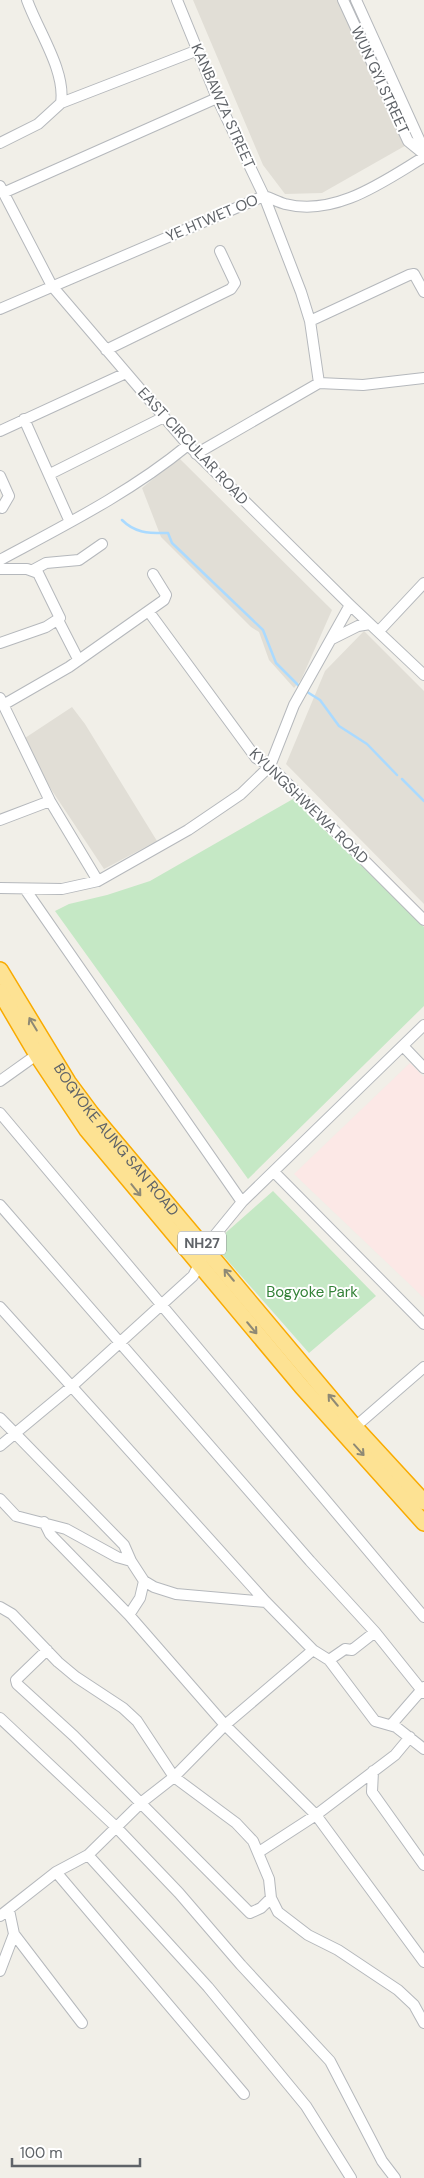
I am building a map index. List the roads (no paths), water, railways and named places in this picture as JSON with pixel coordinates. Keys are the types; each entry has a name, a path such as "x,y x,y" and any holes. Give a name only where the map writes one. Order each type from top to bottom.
{"highway":[{"name":"BOGYOKE AUNG SAN ROAD","path":"0,970 42,1051 87,1130 199,1266 380,1464 424,1502"},
{"name":"BOGYOKE AUNG SAN ROAD","path":"0,992 42,1051 91,1113 355,1427 424,1523"}],"street":[{"path":"39,0 27,2 59,75 63,90 61,103"},
{"name":"KANBAWZA STREET","path":"176,0 217,98 264,196 310,321 319,383"},
{"name":"WUN GYI STREET","path":"342,0 408,141 424,155"},
{"name":"WUN GYI STREET","path":"356,0 424,150"},
{"path":"0,143 38,124 61,103 198,50"},
{"path":"2,190 217,98"},
{"name":"YE HTWET OO","path":"0,309 264,196 286,204 310,206 350,199 424,155"},
{"name":"EAST CIRCULAR ROAD","path":"2,190 52,286 188,445 350,605 424,675"},
{"path":"106,350 231,290 235,283 220,251"},
{"path":"310,321 409,275 414,274 424,292"},
{"path":"0,431 126,373"},
{"path":"196,454 319,383 363,385 424,378"},
{"path":"50,474 164,417"},
{"path":"24,419 70,522"},
{"path":"0,560 139,483 188,445"},
{"path":"0,476 9,496 2,508"},
{"path":"0,569 32,570 46,563 79,560 102,544"},
{"path":"32,570 41,578 60,618 58,620 78,659"},
{"path":"98,881 50,800 2,702 69,667 149,612 166,597 153,574"},
{"path":"332,639 358,626 375,627 424,583"},
{"path":"0,888 62,888 98,881 188,830 241,794 270,766 300,694 350,605"},
{"name":"KYUNGSHWEWA ROAD","path":"149,612 256,758 270,766 424,920"},
{"path":"0,643 46,627 58,620"},
{"path":"0,820 50,800"},
{"path":"25,889 242,1202"},
{"path":"0,1446 71,1387 193,1276 222,1225 242,1202 424,1025"},
{"path":"403,1046 424,1068"},
{"path":"0,1081 42,1051"},
{"path":"0,1113 424,1616"},
{"path":"274,1172 424,1324"},
{"path":"0,1206 310,1561 375,1632 423,1690 391,1724"},
{"path":"0,1307 266,1602 314,1650 329,1660 375,1721 391,1724 424,1749"},
{"path":"355,1427 424,1368"},
{"path":"0,1418 124,1546 131,1561 144,1580 154,1587 176,1594 266,1602"},
{"path":"0,1499 16,1516 44,1522 66,1530 117,1557 131,1561"},
{"path":"44,1522 50,1534 129,1615 225,1725 316,1815 422,1956"},
{"path":"129,1615 135,1608 144,1580"},
{"path":"0,1608 12,1614 76,1677 123,1708 137,1721 174,1777 236,1823 253,1841 269,1879 270,1898 278,1912 292,1924 338,1950 398,1990 414,2005 424,2022"},
{"path":"329,1660 345,1649 352,1650 375,1632"},
{"path":"48,1650 16,1680 17,1684 142,1802 250,1913 261,1908 270,1898"},
{"path":"82,2023 14,1934 4,1913 56,1872 88,1855 142,1802 174,1777 225,1725 314,1650"},
{"path":"0,1718 116,1827 179,1893 240,1965 330,2061 382,2160 395,2178"},
{"path":"259,1852 316,1815 395,1755 410,1737"},
{"path":"373,1771 372,1792 424,1865"},
{"path":"88,1855 208,1987 296,2094 352,2178"},
{"path":"56,1872 244,2094"},
{"path":"0,1971 14,1934"}],"waterway":[{"path":"122,520 127,525 138,530 149,533 168,533 172,543 263,630 276,663 300,687"},
{"path":"304,690 320,700 339,726 367,744 397,775"},
{"path":"402,779 424,801"}],"park label":[{"name":"Bogyoke Park","path":"312,1292"}]}
